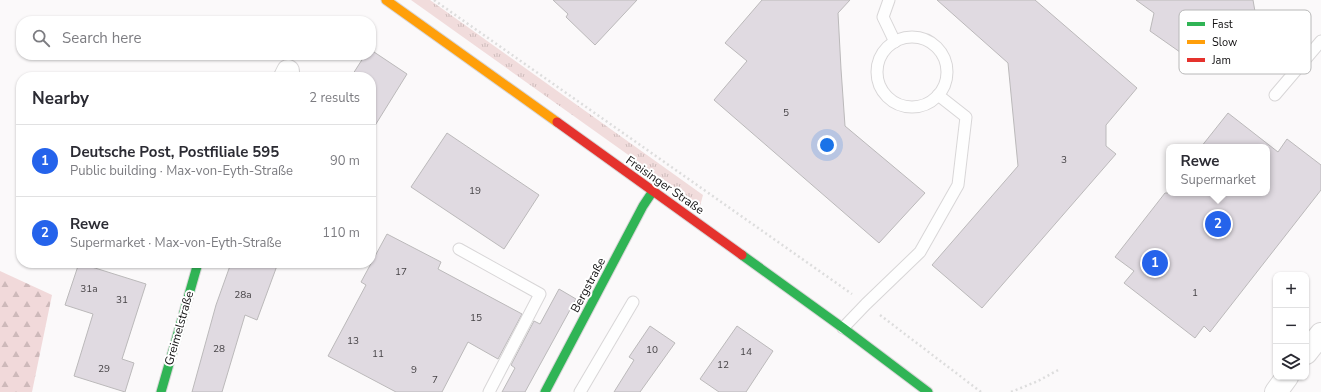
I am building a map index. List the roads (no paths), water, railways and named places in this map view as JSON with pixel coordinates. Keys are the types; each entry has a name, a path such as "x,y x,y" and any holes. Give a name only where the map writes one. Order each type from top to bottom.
{"main road":[{"name":"Freisinger Straße","path":"386,0 843,328 928,392"},
{"name":"Bergstraße","path":"545,392 642,206 653,191"},
{"name":"Greimelstraße","path":"161,392 197,268"}],"street":[{"path":"1309,349 1321,334"},
{"path":"1276,392 1285,380"}],"lane":[{"path":"889,0 883,16 895,42"},
{"path":"907,38 919,38 929,42 938,50 945,61 946,72 944,84 938,95 930,102 920,106 909,107 898,104 888,98 882,90 878,79 877,68 880,57 886,48 895,42 907,38"},
{"path":"1311,53 1321,41"},
{"path":"1275,96 1293,74"},
{"path":"843,328 920,252 958,186 966,117 938,95"},
{"path":"459,249 540,294 489,392"},
{"path":"580,392 632,302"}],"place":[{"name":"Rewe","path":"1218,224"},
{"name":"Deutsche Post, Postfiliale 595","path":"1155,263"}]}
